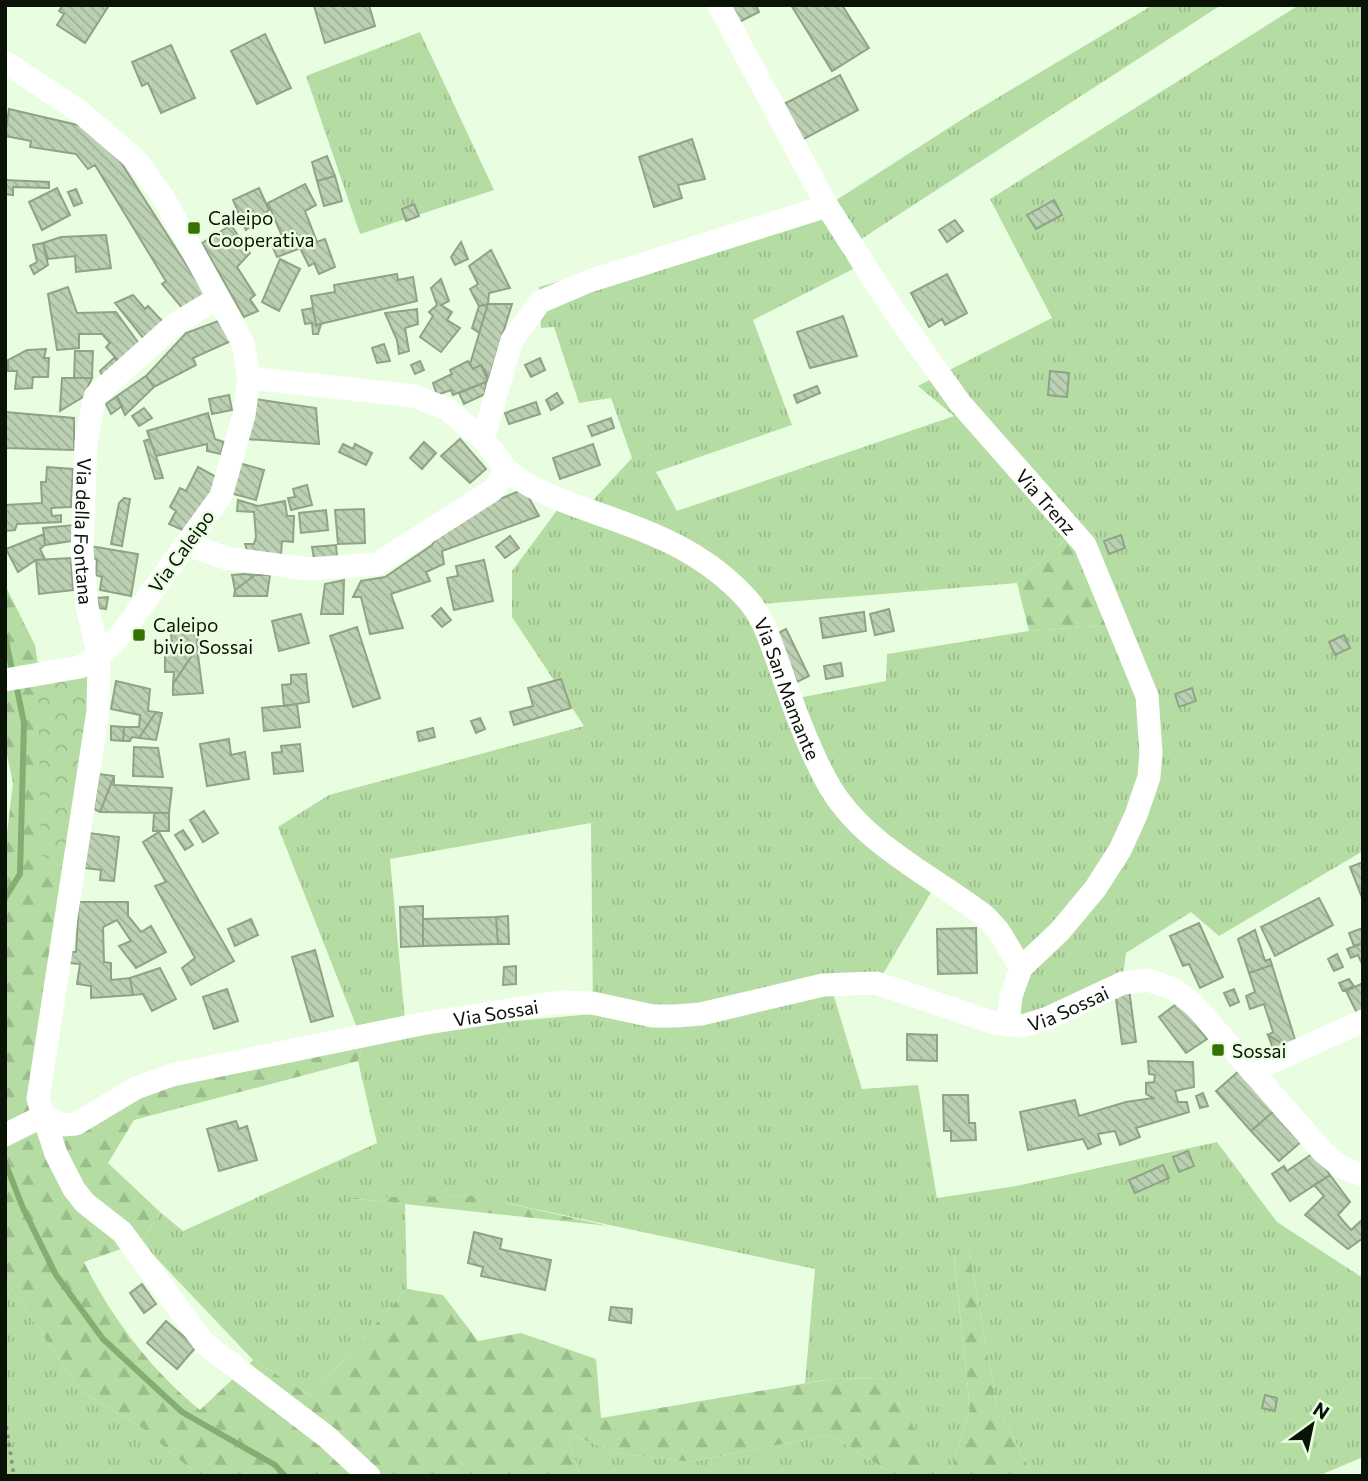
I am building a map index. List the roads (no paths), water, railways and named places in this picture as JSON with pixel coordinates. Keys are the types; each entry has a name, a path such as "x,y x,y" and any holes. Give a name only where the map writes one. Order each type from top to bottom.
{"street":[{"name":"Via Trenz","path":"719,5 827,206 890,305 960,403 1085,545 1147,696 1152,735 1149,777 1129,833 1079,909 1021,968 1008,1010 1008,1025"},
{"name":"Via Caleipo","path":"5,62 79,111 136,160 163,197 243,344 248,378 244,415 221,496 122,633 99,656"},
{"path":"482,439 512,340 540,302 589,281 827,206"},
{"name":"Via della Fontana","path":"99,656 87,607 82,550 86,442 95,396 175,324 218,298"},
{"name":"Via San Mamante","path":"248,378 414,396 454,414 482,439 508,470 531,486 672,541 710,564 737,588 759,616 817,762 847,812 884,845 986,917 998,930 1021,968"},
{"path":"188,545 226,558 307,569 377,564 493,489 508,470"},
{"path":"5,680 80,667 99,656"},
{"path":"99,656 98,711 35,1119 65,1177 85,1203 122,1232 205,1343 327,1437 369,1476"},
{"name":"Via Sossai","path":"35,1119 68,1126 84,1120 136,1087 172,1075 421,1024 559,1002 592,1003 653,1016 676,1016 701,1014 823,985 876,983 1008,1025 1035,1023 1123,983 1148,980 1184,995 1323,1152 1341,1167 1363,1175"},
{"path":"1252,1071 1363,1021"},
{"path":"5,1135 35,1119"}],"waterway":[{"path":"5,636 13,674"},
{"path":"5,898 20,874 24,723 16,684"},
{"path":"5,1162 23,1208 56,1275 103,1339 182,1412 275,1465 285,1476"}],"place":[{"name":"Caleipo Cooperativa","path":"194,228"},
{"name":"Caleipo bivio Sossai","path":"139,635"},
{"name":"Sossai","path":"1218,1050"}]}
